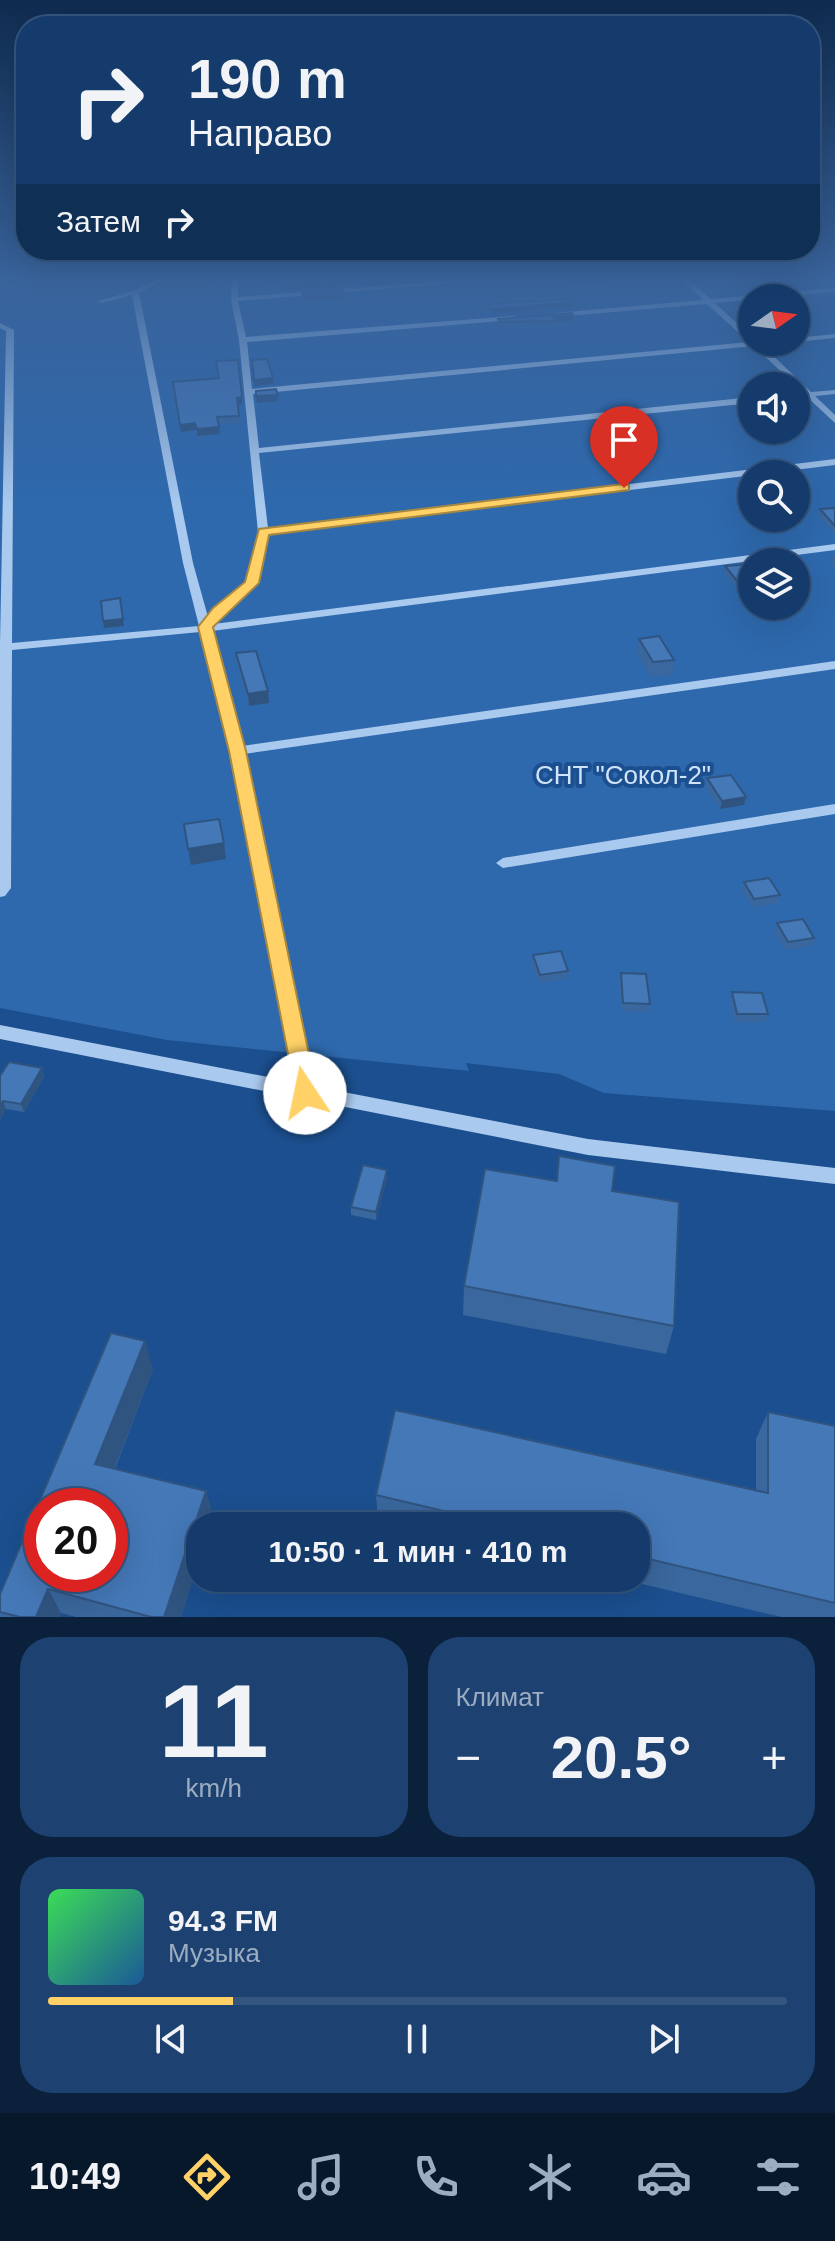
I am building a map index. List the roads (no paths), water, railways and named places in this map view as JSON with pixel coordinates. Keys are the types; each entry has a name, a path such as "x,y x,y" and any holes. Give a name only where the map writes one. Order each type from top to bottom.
{"street":[{"path":"0,892 3,888 4,353"},
{"path":"147,353 188,563 237,751 305,1093"},
{"path":"205,627 252,583 263,532 244,353"},
{"path":"248,392 638,353"},
{"path":"769,356 785,372"},
{"path":"810,394 835,392"},
{"path":"810,396 835,420"},
{"path":"254,451 738,401"},
{"path":"263,532 835,462"},
{"path":"3,648 251,624 835,547"},
{"path":"237,751 835,665"},
{"path":"503,863 835,809"},
{"path":"2,1035 588,1147 835,1176"}],"park label":[{"name":"СНТ \"Сокол-2\"","path":"623,775"}]}
